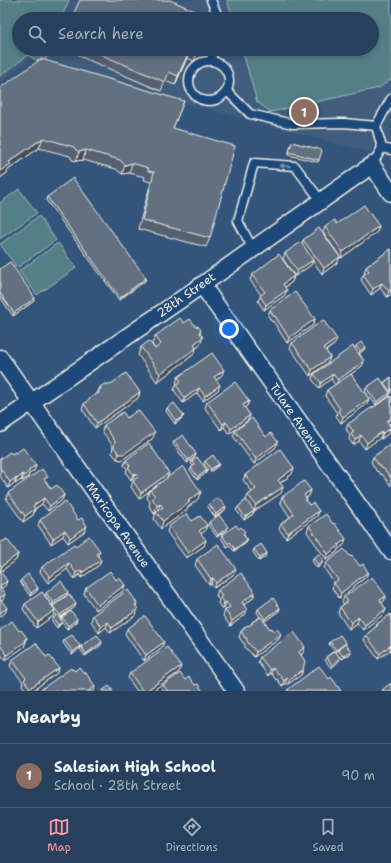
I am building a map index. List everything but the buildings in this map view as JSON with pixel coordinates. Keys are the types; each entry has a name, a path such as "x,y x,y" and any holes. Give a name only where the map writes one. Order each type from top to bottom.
{"street":[{"path":"372,165 391,193"},
{"name":"28th Street","path":"0,424 372,165"},
{"name":"Tulare Avenue","path":"202,284 391,551"},
{"name":"Maricopa Avenue","path":"0,358 236,691"}],"lane":[{"path":"211,0 216,12"},
{"path":"211,61 212,56"},
{"path":"211,61 218,64 224,69 228,76 229,83 227,91 222,97 215,100 207,101 199,99 193,94 190,87 189,79 191,72 196,66 203,62 211,61"},
{"path":"227,91 250,114 293,124 344,122 376,126"},
{"path":"372,165 382,148 376,126 391,99"},
{"path":"382,148 391,150"},
{"path":"253,249 238,222 254,163 295,166 321,201"}],"shaded area":[{"path":"0,0 391,0 391,158 44,65 30,59 0,83"}],"green space":[{"path":"0,0 69,0 64,12 12,12 12,56 27,56 0,76"},
{"path":"227,0 391,0 391,79 379,88 271,112 257,102 244,56 379,56 379,12 231,12"},
{"path":"30,56 47,56 44,65"},
{"path":"19,189 37,213 0,239 0,203"},
{"path":"39,216 56,240 17,268 0,244"},
{"path":"58,243 76,268 37,295 19,271"}],"place":[{"name":"Salesian High School","path":"304,112"}]}
